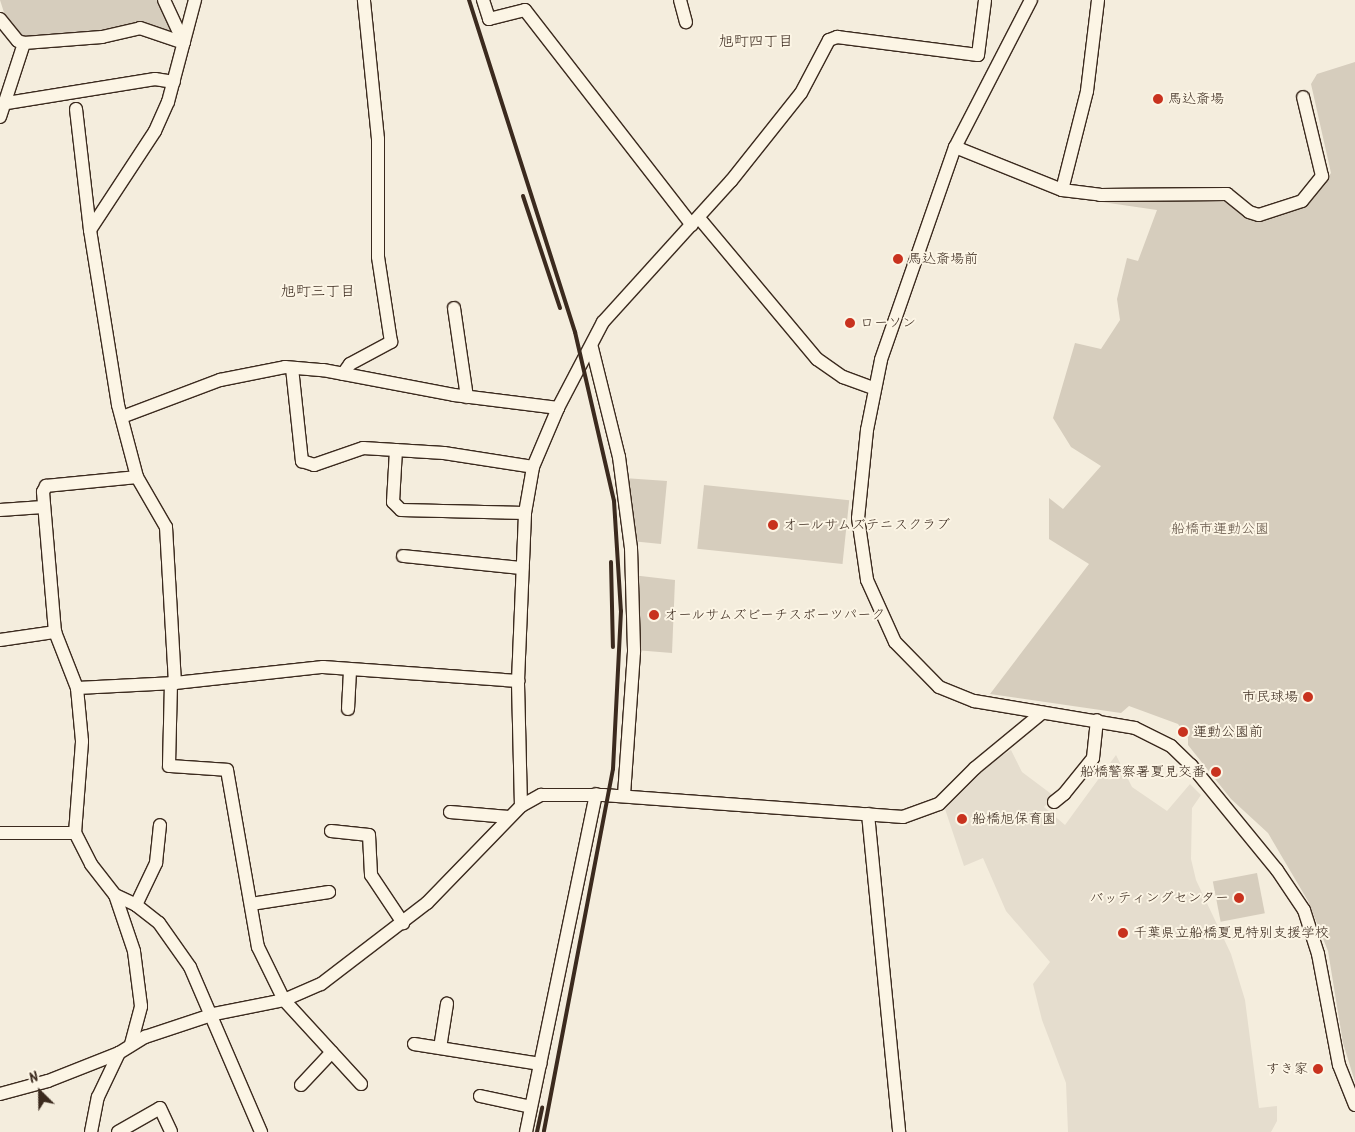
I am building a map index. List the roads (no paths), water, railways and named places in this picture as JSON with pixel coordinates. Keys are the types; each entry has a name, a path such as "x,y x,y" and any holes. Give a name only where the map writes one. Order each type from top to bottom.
{"street":[{"path":"164,0 184,43"},
{"path":"90,230 154,131 174,82 195,0"},
{"path":"343,374 350,364 391,342 378,257 378,139 364,0"},
{"path":"482,0 489,19 525,10 695,222 817,359 843,377 874,388"},
{"path":"680,0 686,22"},
{"path":"521,806 518,682 525,512 533,467 558,408 592,348 603,322 695,222 801,93 829,40 837,37 978,55 985,0"},
{"path":"1031,0 955,147 874,388 858,518 862,561 883,622 909,660 939,688 974,701 1042,713 1098,720 1151,734 1171,746 1207,782 1292,890 1311,929 1339,1065 1355,1104"},
{"path":"1062,190 1087,91 1098,0"},
{"path":"0,19 18,41 24,43 102,36 140,28 184,43"},
{"path":"0,117 7,103 24,43"},
{"path":"7,103 155,79 174,82"},
{"path":"955,147 1062,190 1100,195 1227,194 1249,212 1259,215 1277,211 1302,201 1322,176 1303,97"},
{"path":"76,109 90,230 122,417 137,477 166,527 173,683 169,766 227,770 258,948 284,1000 361,1084"},
{"path":"454,308 467,397"},
{"path":"592,348 618,457 631,548 633,660 624,796"},
{"path":"292,368 302,462 314,465 363,448 396,450 533,467"},
{"path":"122,417 220,380 248,372 292,368 343,374 467,397 558,408"},
{"path":"396,450 393,502 401,510 525,512"},
{"path":"131,1044 141,1006 141,988 115,895 91,864 75,833 82,741 77,688 55,632 53,578 42,506 46,486 137,477"},
{"path":"0,510 42,506"},
{"path":"403,556 522,568"},
{"path":"0,640 55,632"},
{"path":"77,688 173,683 291,669 350,670 518,682"},
{"path":"348,709 350,670"},
{"path":"0,1094 48,1082 119,1053 131,1044 214,1014 284,1000 321,984 403,923 469,863 509,817 521,806 541,795 596,794 903,817 939,804 975,768 1042,713"},
{"path":"1054,802 1064,794 1093,758 1098,720"},
{"path":"526,1132 596,794"},
{"path":"450,812 509,817"},
{"path":"868,814 899,1132"},
{"path":"136,905 156,863 160,825"},
{"path":"331,831 369,835 371,875 403,923"},
{"path":"0,833 75,833"},
{"path":"251,904 329,892"},
{"path":"115,895 136,905 159,923 185,959 201,996 214,1014 261,1132"},
{"path":"440,1048 446,1004"},
{"path":"414,1044 540,1064"},
{"path":"301,1085 332,1052"},
{"path":"91,1132 98,1096 119,1053"},
{"path":"480,1096 531,1106"},
{"path":"118,1132 160,1108 171,1132"}],"railway":[{"path":"469,0 575,332 614,501 621,611 613,769 544,1132"},
{"path":"523,196 560,308"},
{"path":"611,562 613,647"},
{"path":"537,1132 542,1108"}],"place":[{"name":"馬込斎場","path":"1158,99"},
{"name":"馬込斎場前","path":"898,259"},
{"name":"ローソン","path":"850,323"},
{"name":"オールサムズテニスクラブ","path":"773,525"},
{"name":"オールサムズビーチスポーツパーク","path":"654,615"},
{"name":"市民球場","path":"1308,697"},
{"name":"運動公園前","path":"1183,732"},
{"name":"船橋警察署夏見交番","path":"1216,772"},
{"name":"船橋旭保育園","path":"962,819"},
{"name":"バッティングセンター","path":"1239,898"},
{"name":"千葉県立船橋夏見特別支援学校","path":"1123,933"},
{"name":"すき家","path":"1318,1069"}],"district":[{"name":"旭町四丁目","path":"756,43"},
{"name":"旭町三丁目","path":"318,293"}],"park label":[{"name":"船橋市運動公園","path":"1220,529"}]}
